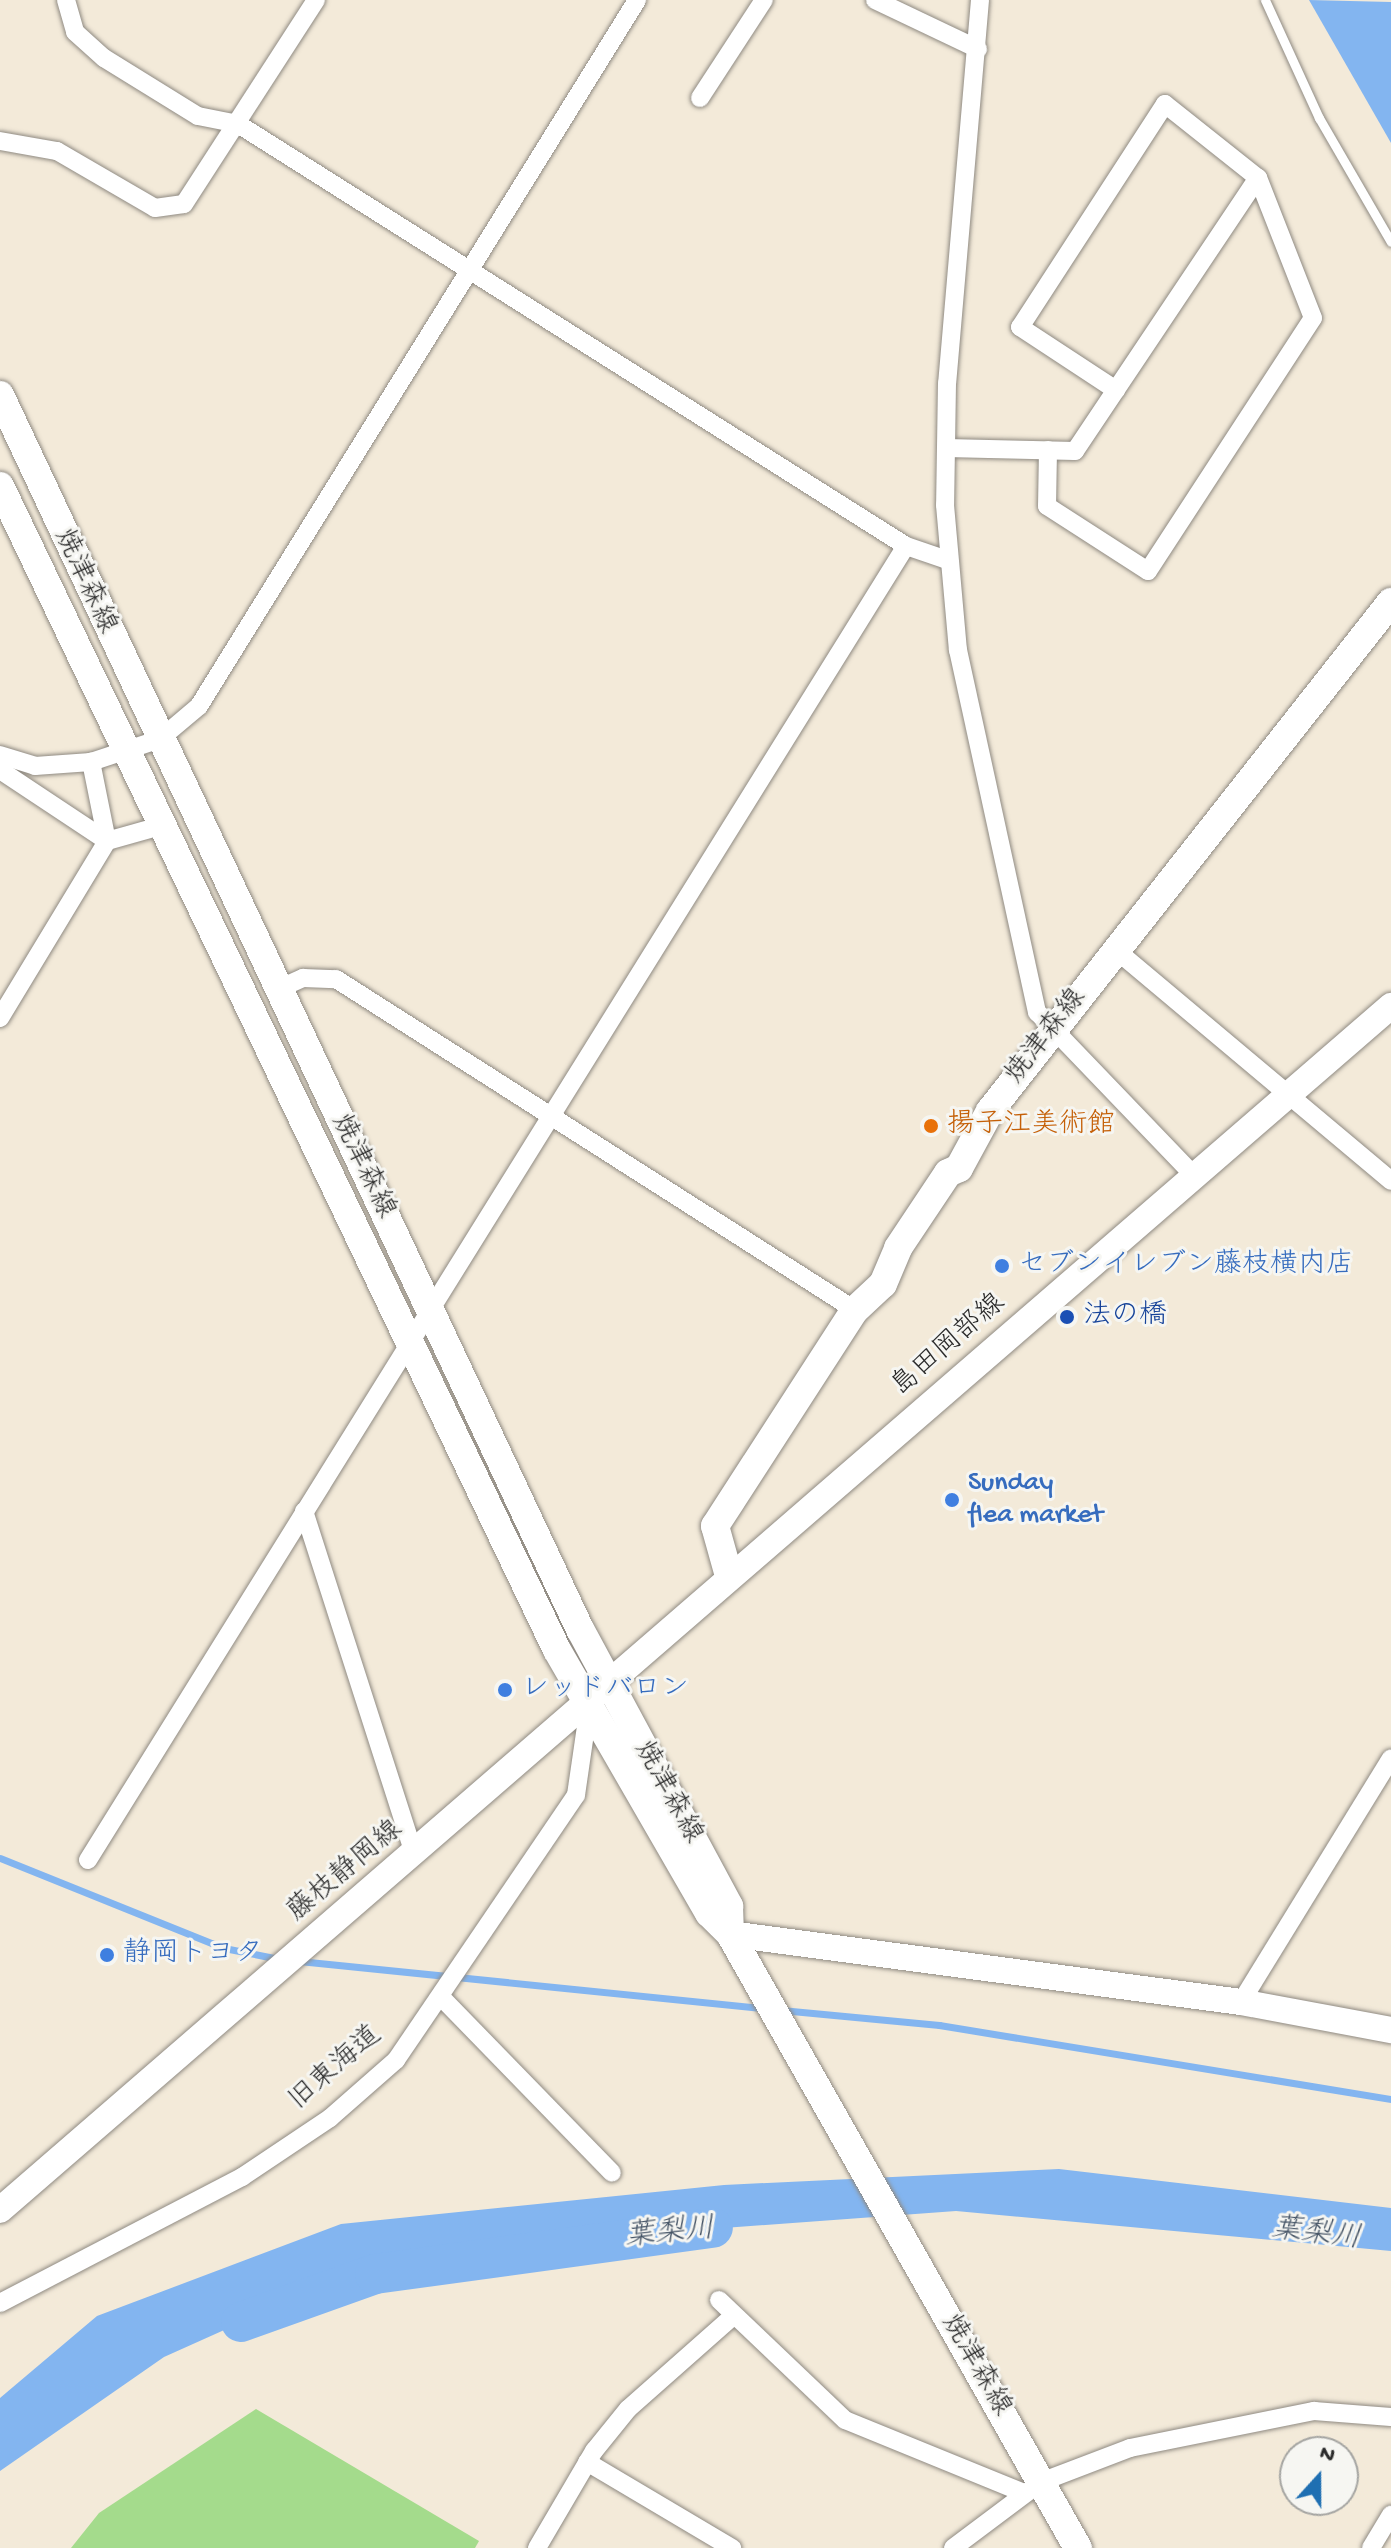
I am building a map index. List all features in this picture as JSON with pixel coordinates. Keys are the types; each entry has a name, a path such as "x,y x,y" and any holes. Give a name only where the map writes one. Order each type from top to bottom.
{"main road":[{"name":"焼津森線","path":"0,395 276,990 433,1313 599,1695"},
{"name":"焼津森線","path":"0,486 129,751 410,1352 599,1695 709,1913 730,1934 927,2281 1033,2488 1078,2548"},
{"name":"焼津森線","path":"729,1576 715,1526 855,1310 883,1284 898,1248 1049,1031 1391,602"},
{"name":"島田岡部線","path":"729,1576 1391,1006"},
{"name":"藤枝静岡線","path":"0,2210 415,1856 729,1576"},
{"path":"730,1934 1241,2002 1391,2030"}],"street":[{"path":"66,0 75,32 96,53 198,116 238,124 906,546 947,560"},
{"path":"0,141 57,151 155,208 170,209 184,204 316,0"},
{"path":"0,755 35,766 91,762 160,739 199,706 637,0"},
{"path":"700,98 764,0"},
{"path":"875,0 978,49"},
{"path":"980,0 978,49 954,260 946,448 947,560 967,702 1037,1012 1049,1031 1194,1176"},
{"path":"1048,450 1047,506 1148,571 1313,318 1258,178 1165,104 1020,327 1116,390"},
{"path":"946,448 1075,451 1258,178"},
{"path":"88,1860 304,1511 410,1352 906,546"},
{"path":"0,1018 107,841 91,762"},
{"path":"0,770 107,841 164,825"},
{"path":"1116,950 1391,1181"},
{"path":"276,990 303,978 336,979 551,1120 855,1310"},
{"path":"304,1511 415,1856"},
{"name":"旧東海道","path":"0,2303 242,2177 330,2118 396,2060 576,1795 599,1695"},
{"path":"1241,2002 1391,1758"},
{"path":"444,1992 612,2173"},
{"path":"719,2300 731,2318 845,2420 1033,2488"},
{"path":"537,2548 587,2462 628,2409 731,2318"},
{"path":"953,2548 1033,2488 1130,2448 1314,2411 1391,2417"},
{"path":"587,2462 732,2548"},
{"path":"1371,2548 1391,2515"}],"lane":[{"path":"1265,0 1334,145 1391,242"}],"green space":[{"path":"256,2409 479,2541 475,2548 71,2548 99,2513"}],"water":[{"path":"1309,0 1391,2 1391,143"},
{"path":"1059,2169 1391,2208 1391,2251 956,2211 398,2252 164,2357 0,2471 0,2398 97,2316 341,2224 724,2185"}],"waterway":[{"path":"0,1858 224,1948 279,1959"},
{"path":"299,1961 765,2008"},
{"path":"781,2010 939,2025 1391,2099"},
{"name":"葉梨川","path":"241,2322 375,2274 713,2228"}],"place":[{"name":"揚子江美術館","path":"931,1126"},
{"name":"セブンイレブン藤枝横内店","path":"1002,1266"},
{"name":"法の橋","path":"1067,1317"},
{"name":"Sunday flea market","path":"952,1500"},
{"name":"レッドバロン","path":"505,1690"},
{"name":"静岡トヨタ","path":"107,1955"}]}
